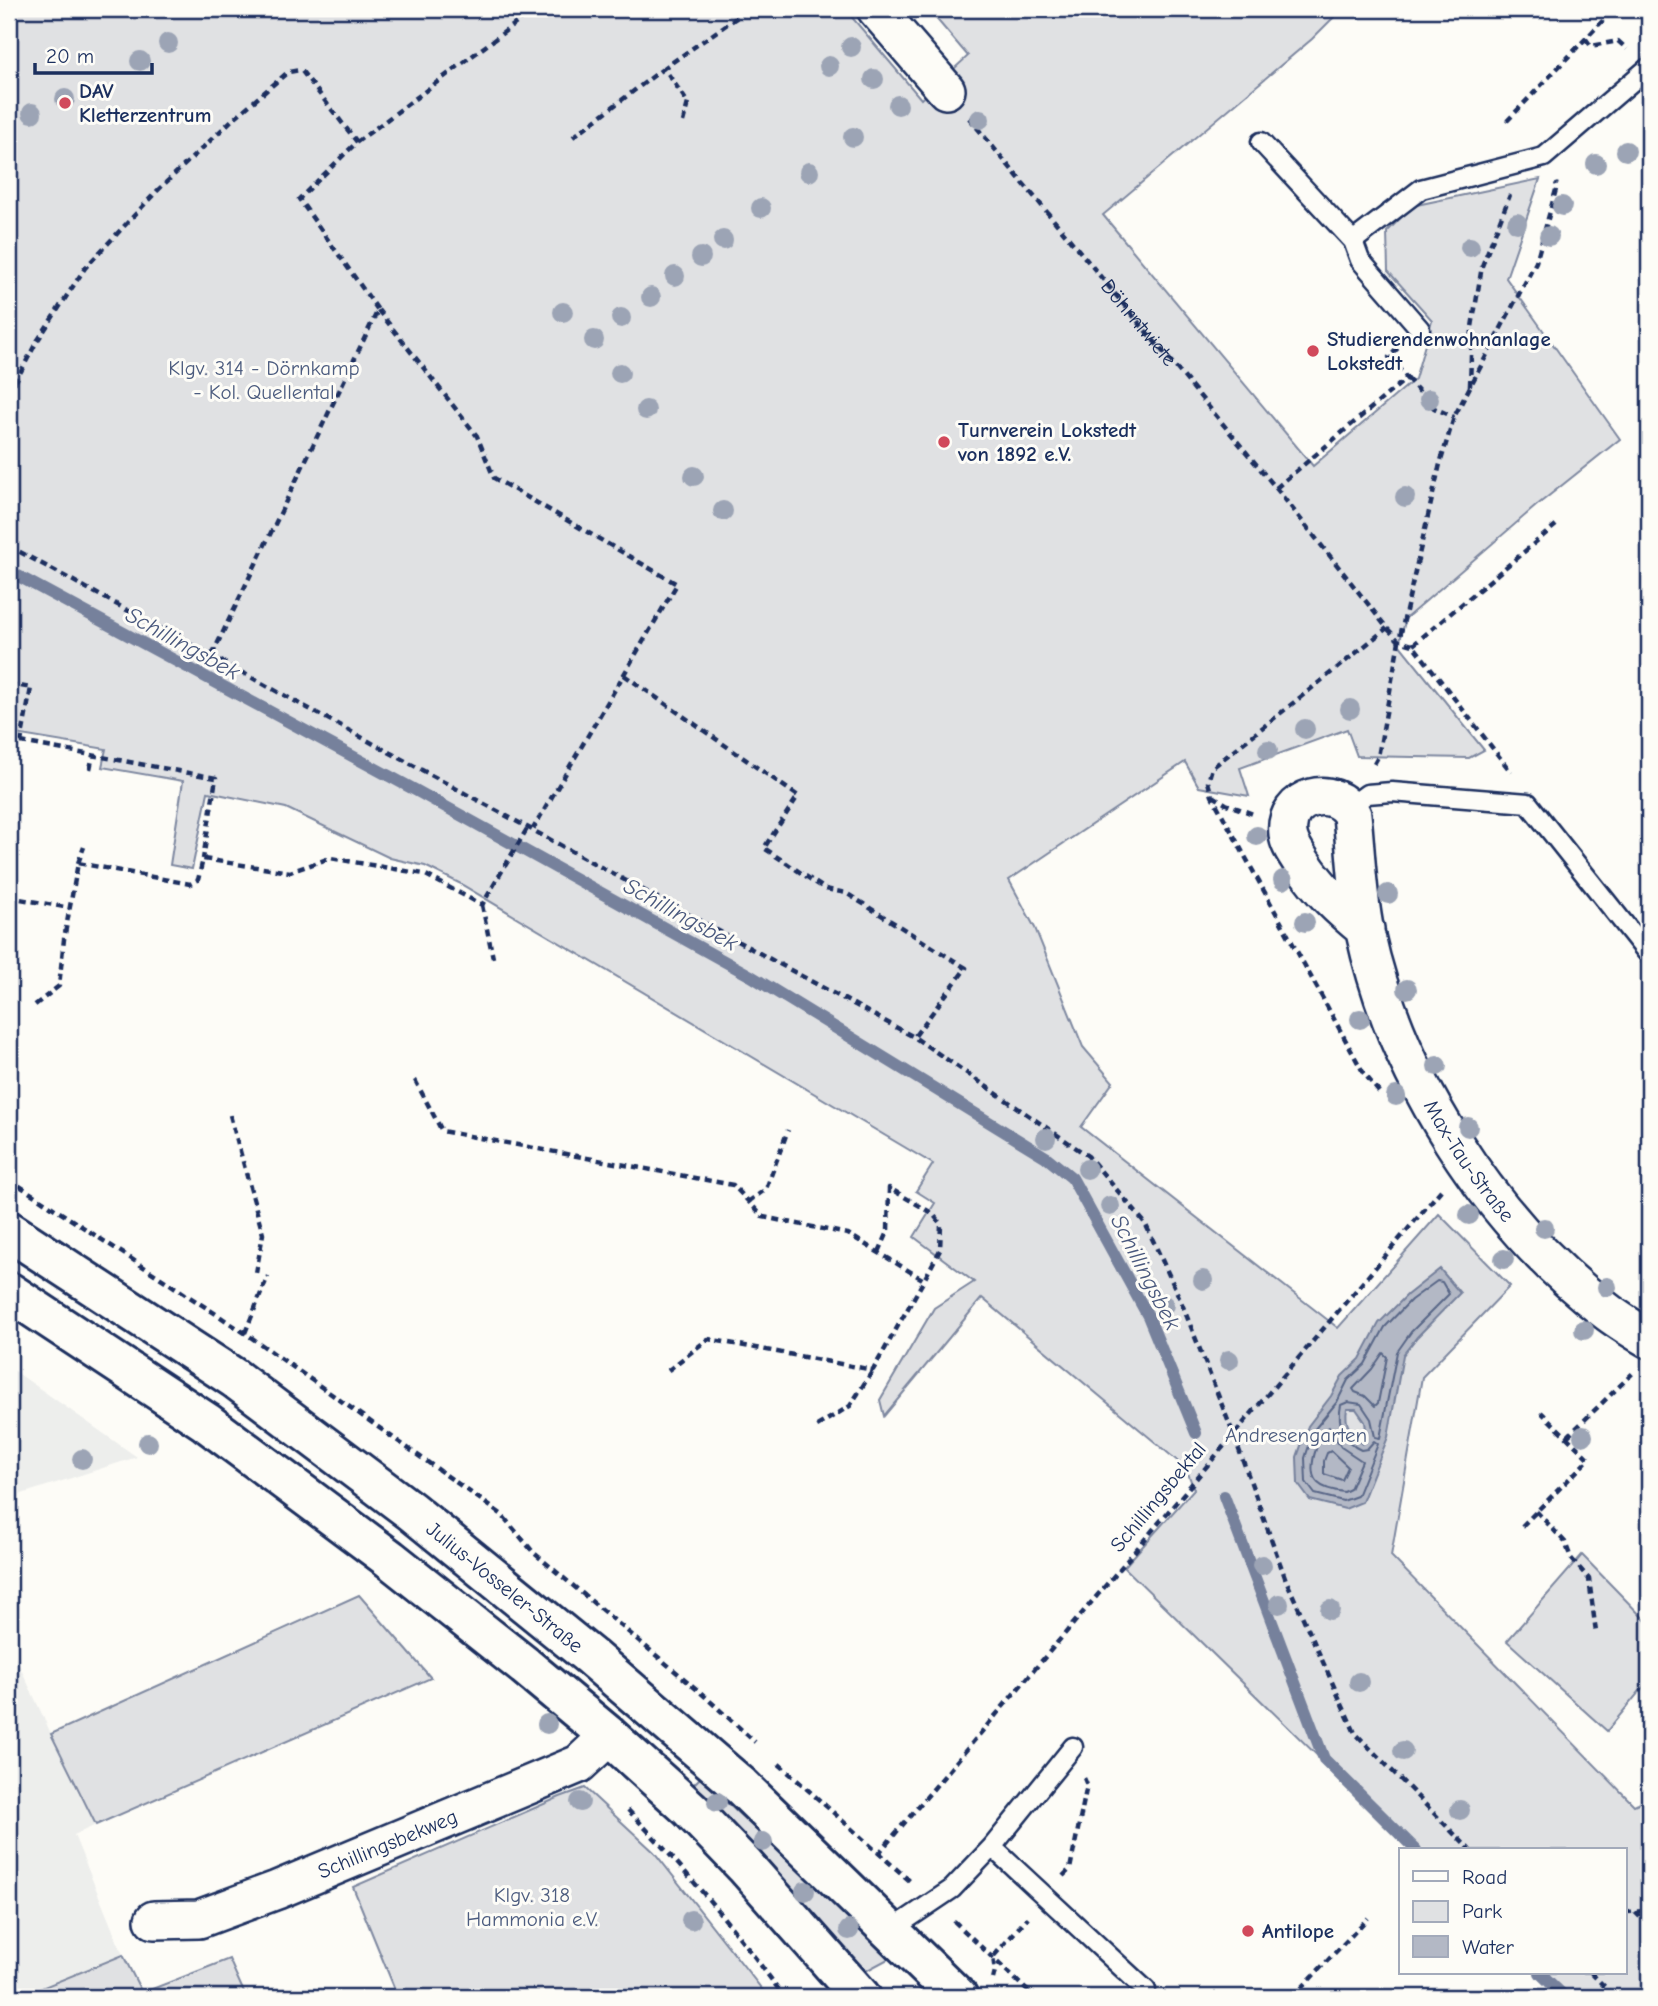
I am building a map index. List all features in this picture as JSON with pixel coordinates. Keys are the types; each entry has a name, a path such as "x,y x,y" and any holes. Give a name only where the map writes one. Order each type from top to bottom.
{"main road":[{"name":"Julius-Vosseler-Straße","path":"9,1231 234,1378 411,1511 591,1657 731,1778 891,1930 951,1995"},
{"path":"9,1292 206,1422 390,1559 526,1666 690,1809 745,1866 861,1997"}],"street":[{"path":"876,9 946,90"},
{"path":"1346,805 1330,796 1321,795 1300,803 1291,814 1288,836 1291,846 1320,889 1338,908 1365,929"},
{"name":"Max-Tau-Straße","path":"1346,805 1352,816 1365,929 1377,977 1395,1030 1423,1090 1466,1165 1539,1251 1645,1352"},
{"name":"Schillingsbekweg","path":"154,1920 199,1919 277,1889 579,1764 609,1736"}],"lane":[{"path":"1353,241 1421,189 1544,157 1649,67"},
{"path":"1261,142 1353,241 1360,260 1420,329"},
{"path":"1346,805 1367,794 1392,792 1528,803 1649,955"},
{"path":"891,1930 952,1889 992,1847 1073,1747"},
{"path":"992,1847 1146,1990"}],"path":[{"path":"493,958 482,905 677,584 494,478 477,436 378,310 299,199 357,142 535,9"},
{"path":"573,137 664,68 750,9"},
{"path":"1507,121 1614,9"},
{"path":"1586,39 1591,46 1618,41 1629,52 1625,67 1635,79"},
{"path":"664,68 688,103 683,122"},
{"path":"9,394 36,343 85,268 157,191 232,120 288,72 301,70 357,142"},
{"name":"Döhrntwiete","path":"946,90 1276,488 1399,641"},
{"path":"1346,805 1370,773 1378,757 1399,641 1440,464 1454,417 1536,262 1557,186 1544,157 1508,197 1482,266 1472,327 1470,386"},
{"path":"212,655 378,310"},
{"path":"1420,329 1389,357 1434,408 1454,417"},
{"path":"1276,488 1407,378"},
{"path":"1413,645 1556,525"},
{"path":"9,546 528,830 914,1037 1088,1156 1145,1223 1180,1299 1233,1433 1286,1580 1355,1733 1468,1848"},
{"path":"1399,641 1413,645 1487,741"},
{"path":"624,675 798,796 764,848 825,889 846,893 967,968 914,1037"},
{"path":"9,684 31,688 21,742"},
{"path":"9,754 10,746 21,742 216,778 198,880 190,884 78,863"},
{"path":"90,769 93,755"},
{"path":"35,1005 59,986 64,939 78,863 84,848"},
{"path":"203,859 290,872 330,858 424,874 482,905"},
{"path":"9,897 70,908"},
{"path":"415,1080 442,1131 733,1185 763,1217 848,1234 924,1280"},
{"path":"230,1115 263,1234 256,1273"},
{"path":"748,1202 766,1189 788,1130"},
{"name":"Schillingsbektal","path":"878,1854 1448,1181 1466,1165"},
{"path":"817,1426 850,1406 873,1370 940,1250 940,1224 932,1213 888,1188 888,1232 879,1252"},
{"path":"245,1333 268,1276"},
{"path":"666,1372 708,1339 873,1370"},
{"path":"1567,1437 1645,1352"},
{"path":"1522,1526 1589,1459 1541,1412"},
{"path":"1536,1511 1565,1542 1570,1558 1589,1579 1596,1632"},
{"path":"1034,1997 993,1957 1070,1868 1087,1785 1073,1747"},
{"path":"579,1764 678,1861 784,1997"},
{"path":"1626,1912 1649,1910"},
{"path":"1635,1911 1649,1926"},
{"path":"1293,1997 1368,1918"},
{"path":"1592,1974 1615,1997"}],"shaded area":[{"path":"9,1367 137,1457 9,1498"},
{"path":"9,1643 96,1825 74,1835 123,1955 29,1993 30,1997 9,1997"}],"green space":[{"path":"9,9 845,9 921,99 968,56 928,9 1342,9 1312,39 1103,215 1313,466 1415,379 1432,320 1388,271 1387,232 1412,206 1540,179 1506,278 1620,439 1536,506 1406,618 1399,644 1484,750 1469,758 1357,756 1347,729 1240,768 1249,796 1199,787 1185,762 1009,880 1035,928 1083,1047 1113,1082 1081,1127 1338,1328 1439,1214 1510,1286 1422,1377 1391,1556 1634,1805 1649,1798 1649,1997 1564,1997 1540,1974 1626,1974 1626,1848 1412,1848 1124,1567 1194,1489 1186,1468 982,1298 884,1416 880,1400 934,1308 974,1282 914,1237 935,1203 916,1191 933,1164 459,883 425,866 390,858 286,808 208,792 192,869 170,865 183,781 102,767 106,749 9,733"},
{"path":"1582,1555 1649,1624 1649,1680 1607,1731 1507,1641"},
{"path":"359,1595 431,1678 96,1825 51,1734"},
{"path":"700,1778 879,1943 888,1959 862,1973 756,1849 692,1786"},
{"name":"Klgv. 318 Hammonia e.V.","path":"585,1788 654,1852 768,1997 398,1997 353,1887"},
{"path":"123,1955 142,1993 229,1959 246,1997 30,1997 29,1993"}],"water":[{"path":"1440,1269 1460,1293 1403,1355 1388,1437 1362,1502 1345,1509 1310,1500 1298,1484 1297,1457 1308,1426 1331,1396 1342,1376 1360,1359 1379,1323 1407,1295","holes":["1347,1409 1356,1409 1365,1422 1367,1436 1362,1444 1352,1432 1347,1419"]}],"waterway":[{"name":"Schillingsbek","path":"9,571 417,791 751,976 1046,1157 1072,1178 1148,1316 1196,1433"},
{"name":"Schillingsbek","path":"1224,1496 1324,1759 1414,1848"},
{"name":"Schillingsbek","path":"1541,1974 1565,1997"}],"place":[{"name":"DAV Kletterzentrum","path":"65,103"},
{"name":"Studierendenwohnanlage Lokstedt","path":"1313,351"},
{"name":"Turnverein Lokstedt von 1892 e.V.","path":"944,442"},
{"name":"Antilope","path":"1248,1931"}],"park label":[{"name":"Klgv. 314 - Dörnkamp - Kol. Quellental","path":"264,380"},
{"name":"Andresengarten","path":"1296,1435"}]}
